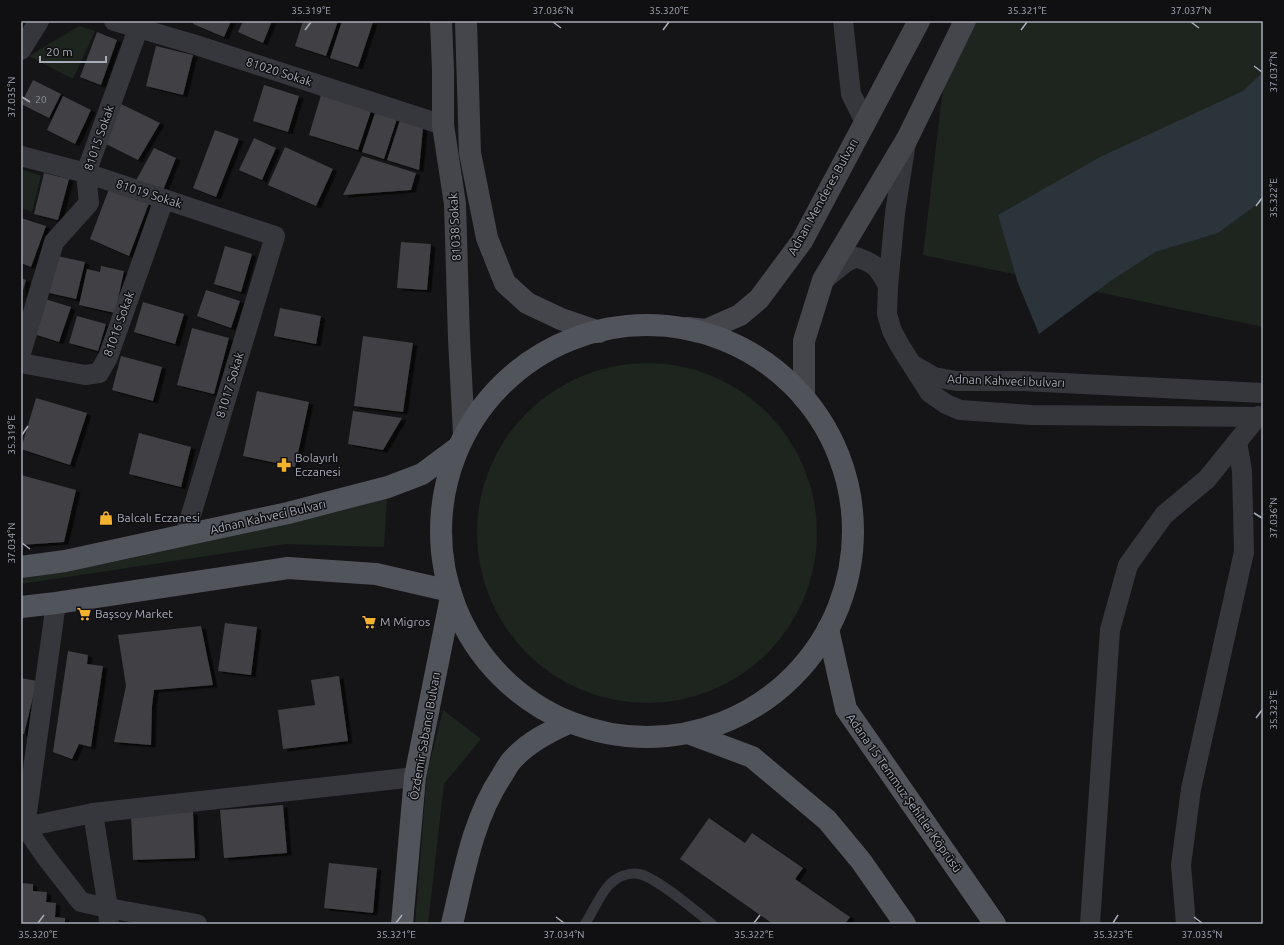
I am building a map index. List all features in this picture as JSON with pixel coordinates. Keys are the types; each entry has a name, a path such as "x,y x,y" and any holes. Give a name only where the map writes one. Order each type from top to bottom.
{"main road":[{"path":"661,326 688,328 711,335 760,359 780,374 804,398 823,426 841,462 849,494 854,526 850,559 842,596 828,629 816,649 800,668 773,694 750,710 715,726 657,738 623,737 594,732 569,723 534,705 511,687 490,667 467,632 451,594 441,531 443,500 460,441 483,406 502,383 526,364 557,346 577,338 599,332 628,327 661,326"},
{"name":"Adnan Kahveci Bulvarı","path":"21,567 64,561 185,536 288,513 388,487 422,474 460,441"},
{"path":"21,607 288,568 376,574 451,594"},
{"name":"Özdemir Sabancı Bulvarı","path":"402,924 415,777 451,594"},
{"name":"Adana 15 Temmuz Şehitler Köprüsü","path":"828,629 846,709 995,924"},
{"path":"452,924 475,830 492,789 512,760 528,745 546,733 569,723"},
{"path":"688,732 752,757 827,820 861,861 905,924"}],"street":[{"path":"21,50 39,21"},
{"name":"81020 Sokak","path":"114,21 193,44 443,125"},
{"name":"81038 Sokak","path":"441,21 443,125 455,204 460,441"},
{"name":"81038 Sokak","path":"466,21 470,153 487,238 505,283 527,303 561,319 599,332"},
{"path":"844,21 851,94 865,122"},
{"name":"Adnan Menderes Bulvarı","path":"688,328 706,330 740,315 759,299 802,241 919,21"},
{"path":"804,398 804,341 823,280 907,139 965,21"},
{"name":"81015 Sokak","path":"21,353 54,242 89,203 86,173 138,28"},
{"path":"907,139 895,213 888,286 888,314 892,331 910,363"},
{"name":"81019 Sokak","path":"21,156 86,173 275,236"},
{"name":"81016 Sokak","path":"21,363 85,375 99,373 108,357 164,199"},
{"name":"81017 Sokak","path":"185,536 275,236"},
{"path":"823,280 846,262 856,257 873,263 882,274 888,286"},
{"name":"Adnan Kahveci bulvarı","path":"910,363 934,377 956,381 1023,381 1263,394"},
{"name":"Adnan Kahveci bulvarı","path":"910,363 930,393 946,404 960,410 1031,414 1260,416"},
{"path":"1090,924 1110,630 1128,565 1164,515 1207,479 1260,416"},
{"path":"1186,924 1181,865 1191,789 1244,552 1242,471 1237,442"},
{"path":"56,603 23,827 81,902 108,916 197,924"},
{"path":"23,827 93,813 415,777"},
{"path":"93,813 108,916"}],"lane":[{"path":"585,924 608,885 623,876 631,874 647,877 655,881 712,924"}],"shaded area":[{"path":"951,21 1263,21 1263,327 923,255"},
{"path":"79,26 95,31 73,79 29,56"},
{"path":"1263,72 1263,200 1218,233 1155,252 1109,282 1039,334 1018,283 998,215 1100,157 1243,91"},
{"path":"21,169 41,176 32,212 21,208"},
{"path":"647,363 680,367 712,376 741,392 767,413 788,439 804,468 813,500 817,533 813,566 804,598 788,627 767,653 741,674 712,690 680,699 647,703 614,699 582,690 553,674 527,653 506,627 490,598 481,566 477,533 481,500 490,468 506,439 527,413 553,392 582,376 614,367"},
{"path":"387,496 384,547 285,544 21,584 21,579 128,559"},
{"path":"443,710 481,739 444,784 428,924 415,924 427,773"}],"building":[{"path":"195,21 231,21 224,37 193,24"},
{"path":"243,21 272,21 263,43 238,32"},
{"path":"303,21 338,21 326,56 295,46"},
{"path":"342,21 373,22 358,67 330,58"},
{"path":"97,32 117,40 101,85 80,77"},
{"path":"156,46 193,55 183,95 146,86"},
{"path":"33,80 61,94 49,118 21,104"},
{"path":"264,85 299,96 288,132 253,121"},
{"path":"321,95 371,111 358,150 309,135"},
{"path":"63,96 91,110 75,144 47,130"},
{"path":"121,104 160,123 138,160 104,143"},
{"path":"375,113 397,119 384,159 362,152"},
{"path":"400,120 423,128 419,170 387,160"},
{"path":"215,130 239,139 216,197 193,188"},
{"path":"254,138 276,148 262,180 239,170"},
{"path":"285,147 333,169 316,206 268,185"},
{"path":"154,148 176,158 162,193 134,184"},
{"path":"362,156 416,173 411,190 343,195"},
{"path":"44,173 69,179 58,220 34,214"},
{"path":"109,189 149,203 129,256 90,239"},
{"path":"21,218 46,226 31,267 21,263"},
{"path":"401,242 431,244 427,290 397,288"},
{"path":"225,246 252,254 241,292 214,284"},
{"path":"53,255 85,262 76,299 45,292"},
{"path":"101,266 124,271 115,313 79,305 87,269 100,272"},
{"path":"21,278 26,280 21,297"},
{"path":"206,290 240,301 231,328 197,316"},
{"path":"45,299 71,307 59,342 34,334"},
{"path":"143,302 184,314 175,344 134,332"},
{"path":"280,308 321,316 316,344 274,336"},
{"path":"77,316 106,324 98,351 69,343"},
{"path":"192,328 229,338 214,394 177,385"},
{"path":"363,336 413,343 403,412 354,406"},
{"path":"121,356 162,367 153,401 112,390"},
{"path":"257,391 309,402 295,467 243,456"},
{"path":"36,398 87,413 70,465 21,449"},
{"path":"353,411 402,418 383,450 348,444"},
{"path":"139,433 191,447 181,487 129,474"},
{"path":"21,475 76,490 64,542 21,545"},
{"path":"225,623 257,627 251,675 218,671"},
{"path":"201,626 213,685 154,690 151,745 114,742 126,686 118,635"},
{"path":"68,651 88,655 87,664 103,666 91,747 79,744 72,759 53,752"},
{"path":"339,676 348,741 283,749 278,710 315,705 311,680"},
{"path":"21,678 37,681 24,734 21,734"},
{"path":"283,805 287,853 224,858 220,810"},
{"path":"193,812 195,858 133,860 131,814"},
{"path":"709,818 745,843 752,833 803,868 795,879 850,917 845,924 773,924 680,859"},
{"path":"329,863 377,868 373,913 324,908"},
{"path":"21,883 33,884 33,891 47,892 46,902 56,903 55,917 65,918 65,924 21,924"}],"place":[{"name":"Bolayırlı Eczanesi","path":"284,465"},
{"name":"Balcalı Eczanesi","path":"106,518"},
{"name":"Başsoy Market","path":"84,614"},
{"name":"M Migros","path":"369,622"}]}
